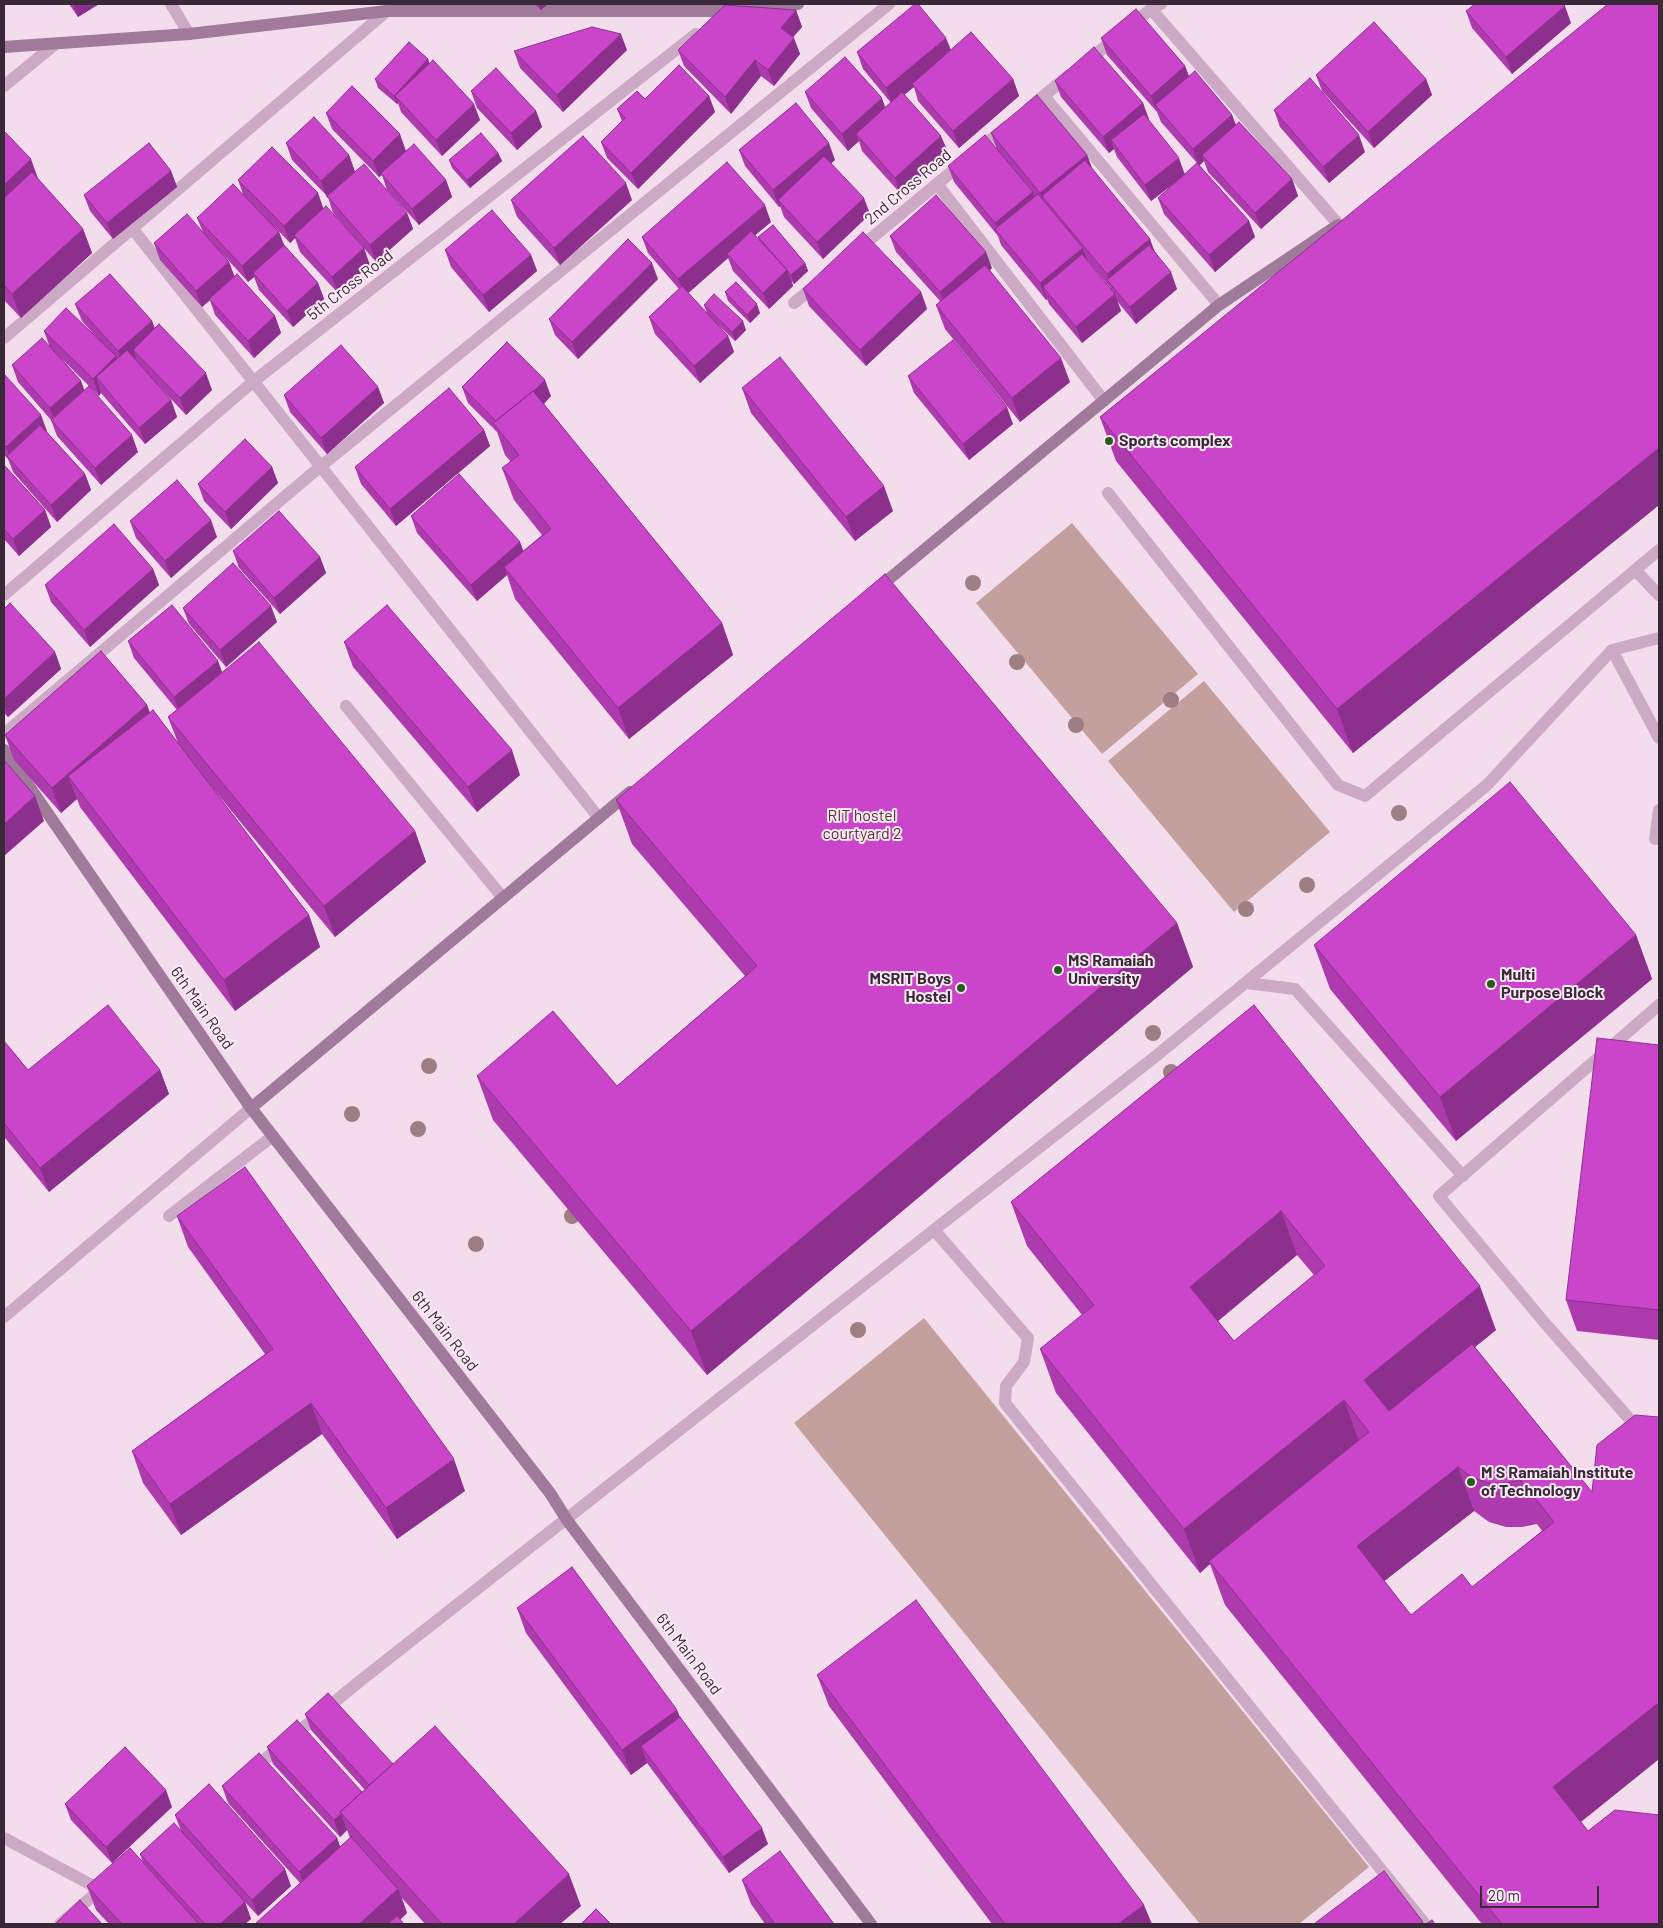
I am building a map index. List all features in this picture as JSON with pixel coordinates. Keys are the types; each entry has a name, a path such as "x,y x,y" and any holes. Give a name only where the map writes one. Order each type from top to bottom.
{"street":[{"path":"171,4 190,34"},
{"path":"4,48 190,34 386,11 453,7 583,7 726,11 798,4"},
{"path":"4,734 321,466 890,4"},
{"path":"868,596 1219,305 1342,222 1156,6"},
{"name":"2nd Cross Road","path":"847,259 1156,6"},
{"path":"4,338 386,11"},
{"name":"5th Cross Road","path":"4,594 254,381 726,11"},
{"path":"4,86 54,45"},
{"path":"1044,96 1219,305"},
{"path":"937,184 1104,401"},
{"path":"132,228 599,818"},
{"path":"794,303 824,278"},
{"path":"1108,493 1338,785 1365,796 1659,550"},
{"path":"1635,570 1659,595"},
{"path":"241,1779 360,1681 935,1231 1246,983 1487,785 1612,650 1659,638"},
{"path":"1612,650 1659,738"},
{"path":"346,706 503,898"},
{"name":"6th Main Road","path":"4,750 251,1108 550,1494 567,1520 870,1924"},
{"path":"4,1317 637,786"},
{"path":"1656,840 1659,810"},
{"path":"1246,983 1295,989 1463,1176"},
{"path":"1643,1433 1544,1322 1439,1196 1659,1005"},
{"path":"169,1216 273,1136"},
{"path":"935,1231 1028,1338 1024,1362 1006,1386 1005,1403 1425,1924"},
{"path":"4,1838 99,1889"},
{"path":"60,1924 99,1889 114,1880"}],"shaded area":[{"path":"1072,523 1198,674 1102,754 976,603"},
{"path":"1204,681 1330,832 1234,912 1108,761"},
{"path":"924,1318 1369,1867 1299,1924 1200,1924 794,1423"}],"building":[{"path":"915,4 918,4 946,38 886,88 857,52"},
{"path":"1475,4 1563,4 1565,6 1506,57 1466,11"},
{"path":"1608,4 1659,4 1659,448 1337,709 1100,417"},
{"path":"725,5 796,10 781,28 794,38 768,70 755,60 725,97 678,50"},
{"path":"1136,9 1185,66 1151,96 1101,38"},
{"path":"1374,22 1426,79 1368,132 1316,75"},
{"path":"592,27 621,34 557,95 514,51"},
{"path":"971,32 1013,79 953,131 912,84"},
{"path":"409,42 428,59 394,96 375,79"},
{"path":"1094,47 1143,103 1103,137 1055,81"},
{"path":"845,57 882,98 842,134 805,92"},
{"path":"433,60 474,104 436,140 395,96"},
{"path":"679,65 709,96 631,173 601,142 625,118 617,109 637,91 645,99"},
{"path":"496,68 536,111 511,133 471,91"},
{"path":"1195,71 1232,115 1193,149 1155,105"},
{"path":"1310,78 1359,135 1323,167 1274,110"},
{"path":"352,86 400,134 373,161 326,113"},
{"path":"902,92 941,136 895,178 856,134"},
{"path":"1037,95 1087,155 1040,193 991,133"},
{"path":"796,103 829,143 773,190 739,150"},
{"path":"1144,114 1179,158 1145,185 1111,140"},
{"path":"314,117 349,155 321,181 286,143"},
{"path":"1239,122 1292,179 1255,213 1202,155"},
{"path":"4,131 31,159 4,185"},
{"path":"481,133 498,153 467,180 449,160"},
{"path":"985,135 1033,192 995,223 948,166"},
{"path":"583,136 626,183 554,248 511,200"},
{"path":"149,143 171,171 107,223 84,195"},
{"path":"414,144 446,180 412,209 381,173"},
{"path":"272,147 318,193 284,226 238,180"},
{"path":"824,156 864,198 817,242 778,200"},
{"path":"1085,160 1150,239 1107,274 1042,196"},
{"path":"727,162 765,205 678,279 642,237"},
{"path":"1197,163 1249,221 1209,255 1158,198"},
{"path":"364,164 407,213 370,245 327,196"},
{"path":"32,172 83,229 12,294 4,285 4,198"},
{"path":"233,184 279,232 242,266 197,218"},
{"path":"1038,194 1083,248 1040,283 995,229"},
{"path":"936,195 986,252 940,292 890,236"},
{"path":"326,206 364,248 332,277 294,235"},
{"path":"492,210 531,255 483,295 445,250"},
{"path":"187,214 229,262 196,291 154,243"},
{"path":"773,225 805,263 791,275 758,237"},
{"path":"751,231 787,270 763,293 727,254"},
{"path":"863,232 921,292 860,350 803,289"},
{"path":"628,239 652,263 572,342 549,319"},
{"path":"284,245 318,283 287,311 253,273"},
{"path":"1149,245 1171,272 1130,307 1107,280"},
{"path":"1082,254 1115,294 1076,327 1043,287"},
{"path":"985,265 1061,358 1012,398 936,305"},
{"path":"110,274 152,321 118,351 75,304"},
{"path":"237,274 275,316 248,341 209,299"},
{"path":"736,282 757,304 747,315 725,292"},
{"path":"682,286 728,336 694,366 649,317"},
{"path":"714,294 743,321 732,332 704,305"},
{"path":"66,308 116,356 93,379 44,331"},
{"path":"159,324 206,373 180,398 133,350"},
{"path":"42,338 81,381 50,408 12,365"},
{"path":"953,340 1007,407 963,444 908,376"},
{"path":"507,342 545,380 496,421 462,387"},
{"path":"341,345 378,387 321,438 284,395"},
{"path":"127,350 171,400 139,428 96,377"},
{"path":"780,357 884,486 846,517 742,388"},
{"path":"4,374 41,415 6,447 4,445"},
{"path":"89,386 132,435 95,468 51,420"},
{"path":"449,388 484,430 390,509 355,467"},
{"path":"533,391 722,623 618,708 504,567 551,529 502,468 519,455 493,423"},
{"path":"40,425 85,474 51,505 7,456"},
{"path":"245,439 272,467 225,512 198,484"},
{"path":"4,465 45,510 13,539 4,529"},
{"path":"459,474 520,542 471,585 411,516"},
{"path":"177,480 211,520 165,561 130,521"},
{"path":"279,511 320,557 274,598 233,551"},
{"path":"114,524 153,569 84,630 45,585"},
{"path":"233,563 271,606 220,650 183,608"},
{"name":"MSRIT Boys Hostel","path":"885,574 1177,923 691,1331 477,1076 553,1011 617,1086 757,966 616,800"},
{"path":"10,603 55,652 4,699 4,609"},
{"path":"172,605 218,661 174,697 128,641"},
{"path":"387,605 512,750 468,787 344,642"},
{"path":"259,642 415,831 324,906 168,717"},
{"path":"101,651 147,705 52,788 5,735"},
{"path":"153,710 309,915 224,980 68,776"},
{"path":"4,760 35,796 4,824"},
{"name":"Multi Purpose Block","path":"1510,782 1636,935 1440,1097 1314,945"},
{"path":"108,1005 160,1070 40,1168 4,1123 4,1041 28,1070"},
{"name":"M S Ramaiah Institute of Technology","path":"1254,1005 1480,1286 1364,1380 1389,1411 1472,1344 1592,1492 1597,1445 1635,1415 1659,1417 1659,1707 1657,1704 1553,1787 1588,1831 1615,1810 1659,1815 1659,1924 1502,1924 1209,1561 1369,1432 1344,1400 1184,1529 1040,1349 1094,1305 1011,1202","holes":["1281,1211 1325,1266 1234,1341 1190,1287","1458,1467 1473,1478 1490,1483 1506,1483 1521,1480 1554,1522 1472,1587 1462,1574 1411,1615 1357,1546"]},
{"path":"1597,1038 1659,1045 1659,1310 1566,1300"},
{"path":"245,1167 454,1459 386,1508 311,1403 170,1504 132,1451 273,1349 177,1216"},
{"path":"572,1567 677,1710 622,1750 517,1608"},
{"path":"916,1600 1144,1905 1118,1924 1005,1924 817,1675"},
{"path":"328,1693 393,1764 369,1785 305,1714"},
{"path":"680,1717 762,1828 723,1857 641,1746"},
{"path":"297,1720 362,1792 334,1820 267,1747"},
{"path":"435,1726 569,1874 514,1924 442,1924 340,1812"},
{"path":"125,1747 166,1790 106,1847 65,1804"},
{"path":"259,1753 337,1838 299,1872 222,1786"},
{"path":"209,1784 285,1869 252,1900 175,1815"},
{"path":"174,1823 245,1902 220,1924 205,1924 140,1854"},
{"path":"351,1837 398,1889 359,1924 255,1924"},
{"path":"130,1848 199,1924 122,1924 87,1886"},
{"path":"780,1851 834,1924 775,1924 742,1880"},
{"path":"1384,1871 1423,1922 1419,1924 1314,1924"},
{"path":"80,1900 102,1924 55,1924"},
{"path":"596,1909 611,1924 581,1924"},
{"path":"397,1916 404,1924 388,1924"},
{"path":"1432,1920 1435,1924 1426,1924"}],"place":[{"name":"Sports complex","path":"1109,441"},
{"name":"MS Ramaiah University","path":"1058,970"},
{"name":"Multi Purpose Block","path":"1491,984"},
{"name":"MSRIT Boys Hostel","path":"961,988"},
{"name":"M S Ramaiah Institute of Technology","path":"1471,1482"}],"park label":[{"name":"RIT hostel courtyard 2","path":"862,825"}]}
